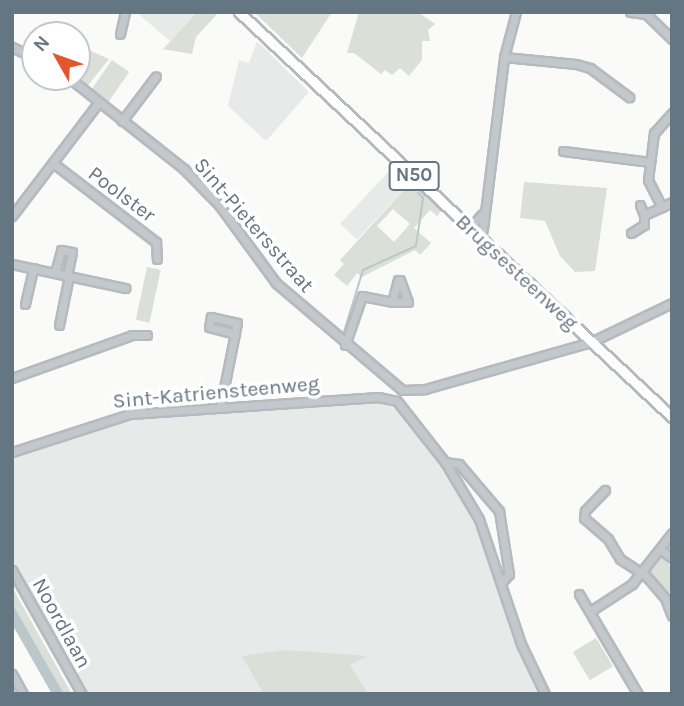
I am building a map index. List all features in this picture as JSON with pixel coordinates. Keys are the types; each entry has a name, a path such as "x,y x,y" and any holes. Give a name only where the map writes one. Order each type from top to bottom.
{"main road":[{"name":"Brugsesteenweg","path":"239,12 672,417"}],"street":[{"path":"120,34 125,12"},
{"path":"474,232 482,214 504,57 516,12"},
{"path":"630,12 646,13 672,38"},
{"path":"504,57 576,64 590,68 629,97"},
{"path":"122,121 156,76"},
{"name":"Sint-Pietersstraat","path":"84,91 198,183 276,283 390,383"},
{"path":"12,216 98,103"},
{"path":"662,207 648,180 654,133 672,113"},
{"path":"563,151 650,162"},
{"name":"Poolster","path":"52,163 156,242 157,260"},
{"path":"645,215 672,202"},
{"path":"631,233 644,225 645,215 640,205"},
{"path":"55,273 61,250 72,252 59,325"},
{"path":"12,264 125,288"},
{"path":"25,304 33,268"},
{"path":"345,345 362,296 392,302"},
{"path":"545,694 521,644 479,519 445,462 404,407 386,398 390,383 413,392 591,342 672,303"},
{"path":"220,408 235,334"},
{"path":"12,378 132,335 147,335"},
{"path":"404,407 413,392"},
{"name":"Sint-Katriensteenweg","path":"12,452 106,418 386,398"},
{"path":"445,462 458,464 499,511 509,574 502,582"},
{"path":"605,490 585,511 584,519 608,539 620,559 668,595 672,616"},
{"path":"592,610 632,584 672,533"},
{"path":"660,549 672,558"},
{"name":"Noordlaan","path":"12,570 82,694"},
{"path":"579,594 592,610 605,643 638,694"},
{"path":"12,674 23,694"}],"shaded area":[{"path":"136,12 197,12 170,41"},
{"path":"197,12 219,12 196,37 192,54 163,49"},
{"path":"254,12 332,12 302,58"},
{"path":"359,12 418,12 435,24 428,30 430,41 422,41 422,60 409,76 400,68 392,75 385,70 381,74 354,53 347,53"},
{"path":"257,41 309,92 266,141 228,106 239,60 249,63"},
{"path":"91,51 109,59 91,82"},
{"path":"112,60 129,72 107,103 90,91"},
{"path":"394,166 411,182 357,239 340,224"},
{"path":"411,182 441,211 437,216 430,210 414,228 431,243 420,255 415,250 362,277 357,273 347,286 334,275 344,264 340,260","holes":["393,209 410,224 394,242 377,226"]},
{"path":"524,182 607,188 595,271 575,272 560,256 545,221 520,218"},
{"path":"147,267 161,270 149,323 136,320"},
{"path":"379,402 401,410 454,481 487,548 520,651 541,694 85,694 12,566 12,456 120,419"},
{"path":"662,554 672,569 672,591 667,593 661,592 646,568"},
{"path":"12,587 72,694 64,694 12,603"},
{"path":"12,603 64,694 52,694 12,624"},
{"path":"596,638 613,666 590,680 573,652"},
{"path":"286,650 367,656 350,665 368,694 264,694 242,656"}],"waterway":[{"path":"343,335 363,270 416,246 423,198 418,193"}]}
